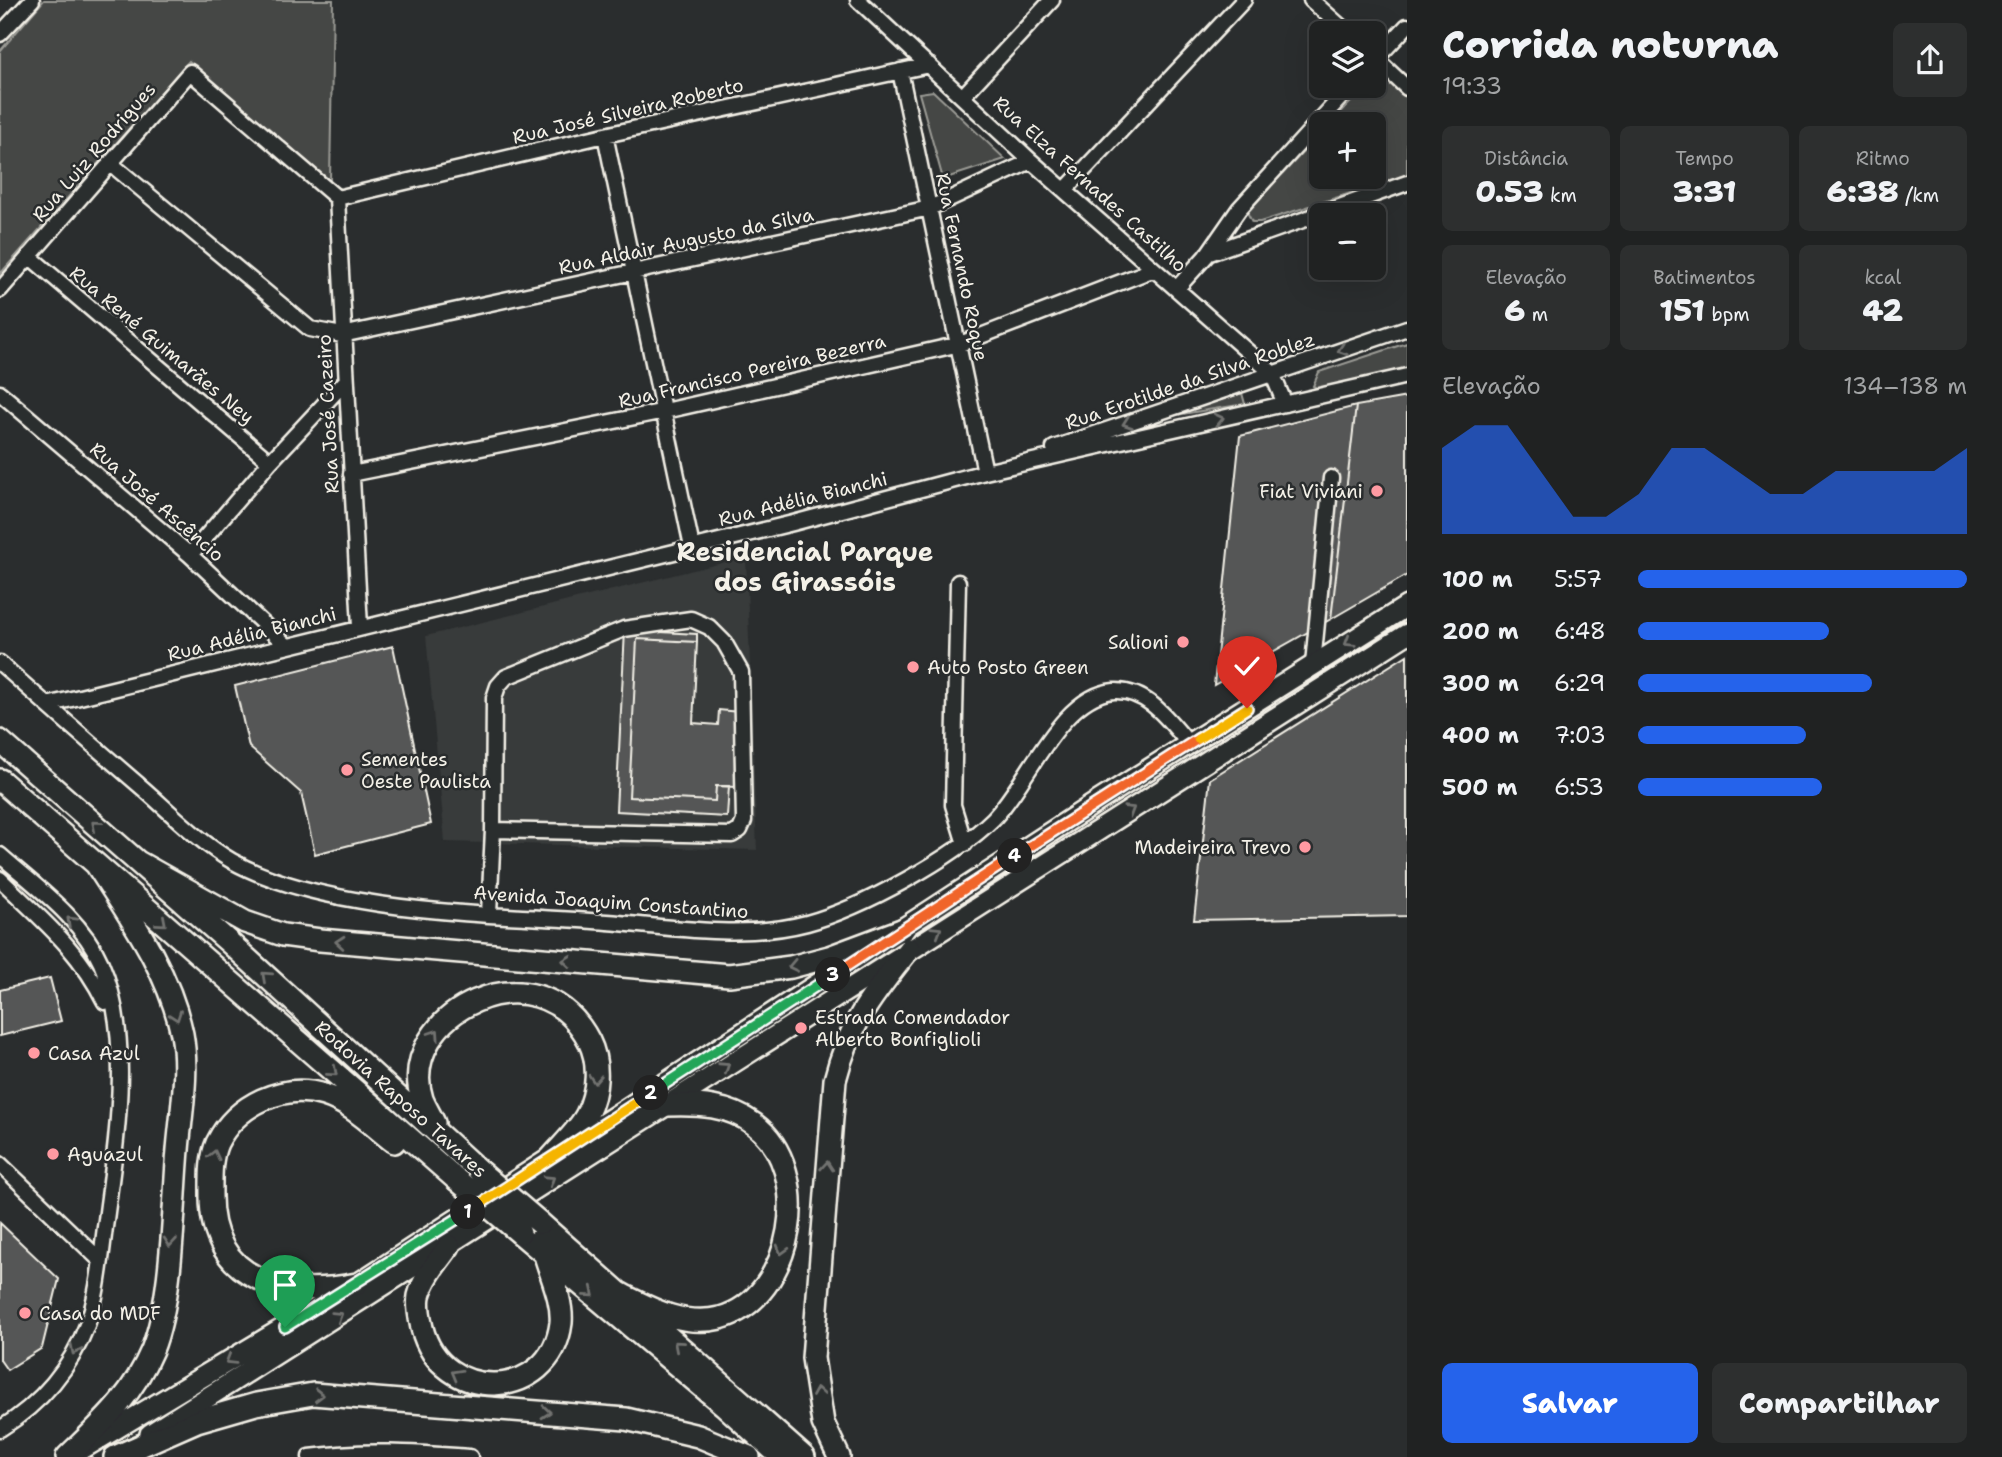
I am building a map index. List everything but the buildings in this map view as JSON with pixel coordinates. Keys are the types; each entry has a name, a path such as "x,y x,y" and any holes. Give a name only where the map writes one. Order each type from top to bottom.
{"highway":[{"name":"Rodovia Raposo Tavares","path":"0,741 138,862 479,1171 804,1457"},
{"name":"Rodovia Raposo Tavares","path":"0,780 456,1179 724,1405 781,1457"},
{"path":"138,862 245,922 283,935 346,943 729,975 791,967 907,939"},
{"path":"68,1457 113,1415 133,1387 153,1348 166,1287 184,1069 181,1032 152,952 96,864"},
{"path":"839,1457 823,1423 813,1358 835,1080 845,1044 860,1011 907,939"},
{"path":"441,1135 422,1098 420,1079 431,1037 444,1021 470,1004 495,995 528,992 558,1004 580,1024 595,1061 595,1088 589,1110 550,1159"},
{"path":"356,1284 329,1289 286,1289 256,1278 228,1255 213,1220 211,1173 216,1146 233,1120 268,1096 287,1093 322,1094 340,1101 401,1147 456,1179"},
{"path":"619,1293 668,1317 718,1318 738,1311 759,1297 781,1256 789,1209 787,1185 781,1161 769,1140 754,1124 727,1110 704,1104 668,1105"},
{"path":"449,1246 429,1274 419,1297 419,1316 431,1352 447,1368 481,1385 507,1384 529,1375 546,1360 558,1338 560,1310 545,1255"},
{"path":"115,1457 197,1421 256,1404 313,1394 626,1419 698,1436 750,1457"}],"main road":[{"path":"115,1457 668,1105 1190,745 1407,606"},
{"path":"68,1457 356,1284 550,1159 1407,634"}],"street":[{"path":"0,34 32,0"},
{"path":"963,96 1052,0"},
{"path":"1066,190 1244,0"},
{"path":"1311,0 1335,21"},
{"name":"Rua Elza Fernades Castilho","path":"862,1 1031,161 1153,270 1178,287 1272,373 1285,404"},
{"path":"1386,47 1407,26"},
{"name":"Rua José Silveira Roberto","path":"337,198 605,135 929,65"},
{"path":"1386,70 1407,88"},
{"name":"Rua Fernando Roque","path":"900,71 985,472"},
{"name":"Rua Luiz Rodrigues","path":"0,290 190,72 337,198"},
{"path":"1178,287 1207,255 1239,209 1340,98"},
{"path":"605,135 692,547"},
{"name":"Rua Aldair Augusto da Silva","path":"342,335 930,208 1031,161"},
{"path":"110,163 310,329 342,335"},
{"path":"1207,255 1407,183"},
{"name":"Rua José Cazeiro","path":"337,198 342,335 360,627"},
{"name":"Rua René Guimarães Ney","path":"29,257 270,462"},
{"name":"Rua Francisco Pereira Bezerra","path":"351,474 665,411 960,344 1153,270"},
{"name":"Rua Erotilde da Silva Roblez","path":"985,472 1407,328"},
{"name":"Rua Adélia Bianchi","path":"47,705 692,547 985,472 1407,376"},
{"path":"190,555 270,462 345,382"},
{"name":"Rua José Ascêncio","path":"0,393 190,555 286,645"},
{"path":"1314,664 1331,478"},
{"path":"958,582 953,805 965,844"},
{"path":"489,914 494,830 494,698 498,686 506,677 624,629 691,619 709,627 724,642 741,672 744,821 740,830 732,835 494,830"},
{"name":"Avenida Joaquim Constantino","path":"0,663 192,831 232,860 309,889 368,901 489,914 770,931 843,912 965,844 1012,798 1055,732 1070,714 1090,699 1113,691 1135,694 1150,702 1190,745"},
{"path":"0,855 86,935 102,964 117,1026 120,1069 101,1261 87,1325 69,1362 51,1388 0,1429"},
{"path":"0,879 89,969 117,1026"},
{"path":"0,1164 101,1261"},
{"path":"310,1457 335,1453 470,1457"}],"shaded area":[{"path":"44,0 333,0 330,181 189,61 0,274 0,51"},
{"path":"1386,80 1389,80 1407,98 1407,175 1386,182 1386,112 1341,112 1355,98 1386,98"},
{"path":"933,91 1005,159 943,179 919,93"},
{"path":"1309,146 1309,189 1363,189 1319,203 1309,203 1309,206 1260,222 1252,222 1247,212"},
{"path":"1407,343 1407,368 1319,389 1313,386 1319,372"},
{"path":"1242,393 1245,404 1170,416"},
{"path":"746,557 757,850 445,842 426,636"}],"place":[{"name":"Fiat Viviani","path":"1377,491"},
{"name":"Salioni","path":"1183,642"},
{"name":"Auto Posto Green","path":"913,667"},
{"name":"Sementes Oeste Paulista","path":"347,770"},
{"name":"Madeireira Trevo","path":"1305,847"},
{"name":"Estrada Comendador Alberto Bonfiglioli","path":"801,1028"},
{"name":"Casa Azul","path":"34,1053"},
{"name":"Aguazul","path":"53,1154"},
{"name":"Casa do MDF","path":"25,1313"}],"district":[{"name":"Residencial Parque dos Girassóis","path":"805,566"}],"route":[{"path":"285,1327 356,1284 1100,800 1247,708"}]}
